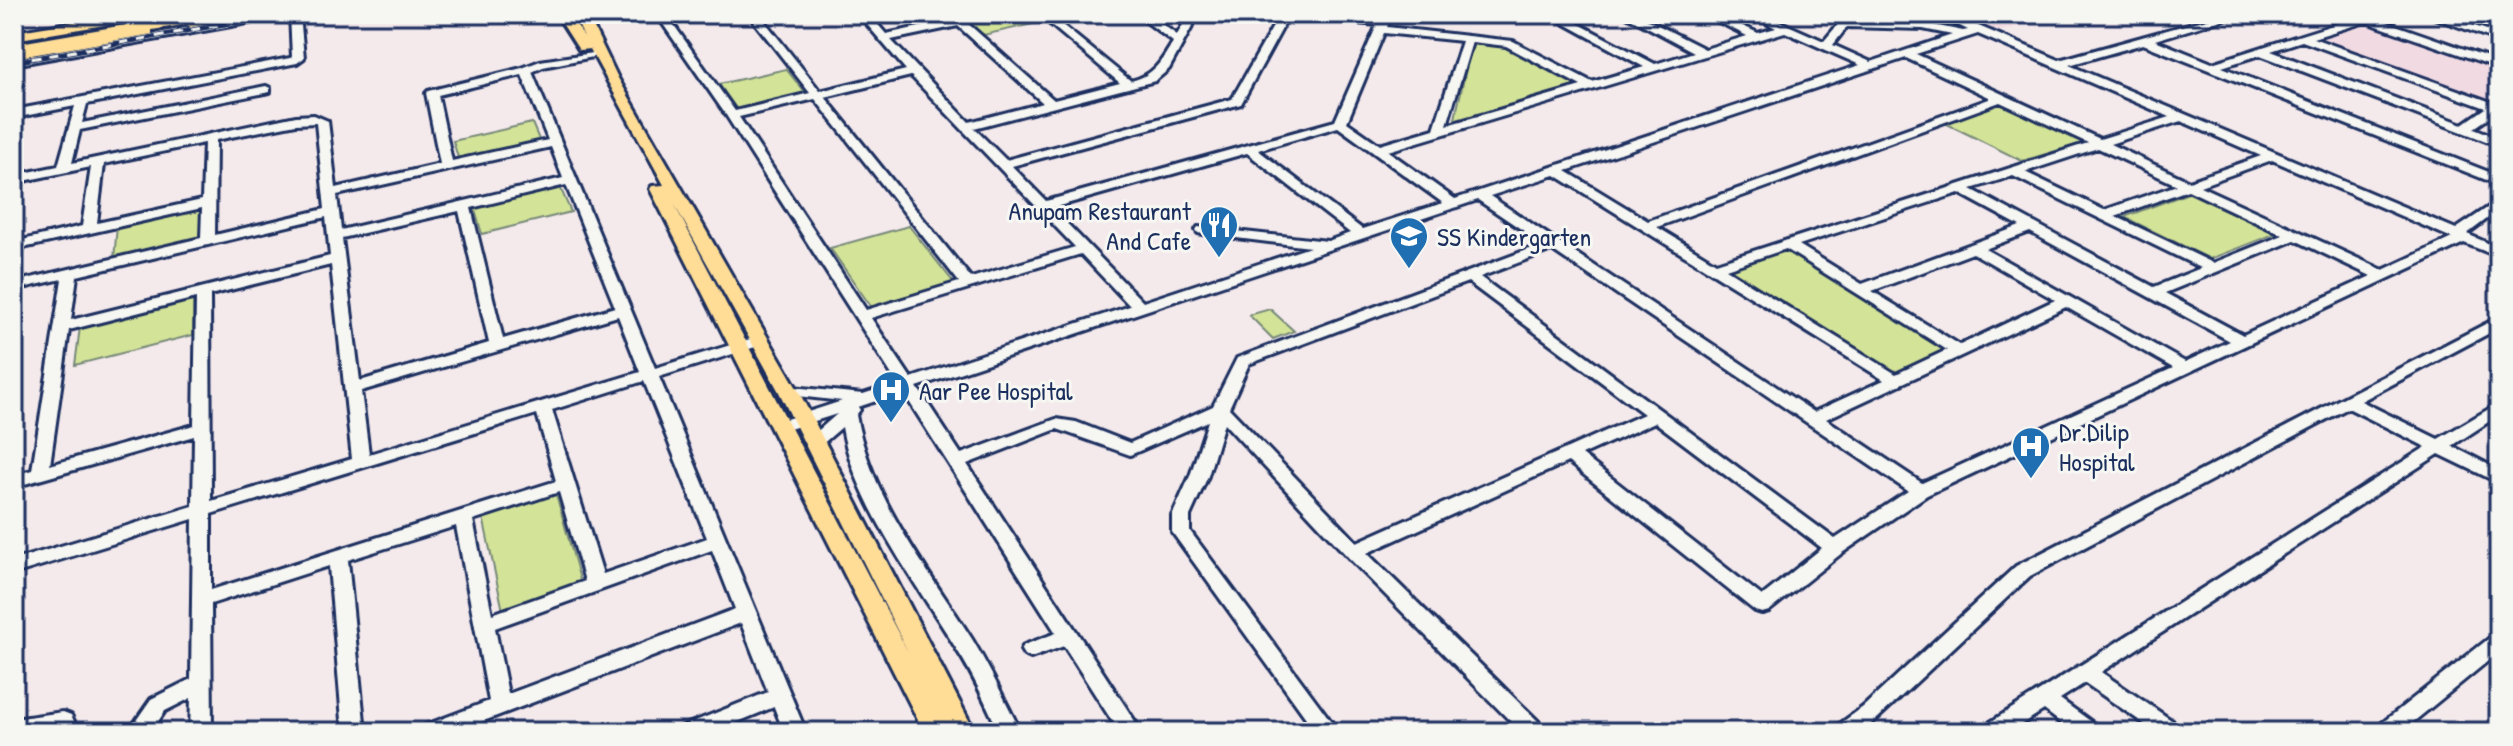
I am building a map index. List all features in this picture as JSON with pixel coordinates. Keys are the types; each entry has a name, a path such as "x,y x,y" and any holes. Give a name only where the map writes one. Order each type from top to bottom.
{"highway":[{"path":"14,39 170,14"},
{"path":"14,52 216,14"}],"main road":[{"path":"14,39 146,14"},
{"path":"14,52 242,14"},
{"path":"563,14 589,55 937,732"},
{"path":"580,14 611,78 788,390 962,732"}],"street":[{"path":"14,62 281,14"},
{"path":"14,114 293,61 298,58 295,14"},
{"path":"661,14 732,115 1131,732"},
{"path":"753,14 968,284"},
{"path":"863,14 914,72 1140,307"},
{"path":"1043,14 1129,85"},
{"path":"1141,14 1177,40"},
{"path":"967,126 1151,79 1163,69 1194,14"},
{"path":"1003,165 1237,101 1285,14"},
{"path":"1298,14 1384,22 1522,47 1591,86"},
{"path":"1552,14 1655,68"},
{"path":"1628,14 1705,53"},
{"path":"1708,14 1758,37"},
{"path":"1754,14 1871,66"},
{"path":"1855,14 1867,23"},
{"path":"1941,14 2499,253"},
{"path":"2188,14 2209,22"},
{"path":"2058,64 2237,14"},
{"path":"2428,14 2499,38"},
{"path":"2210,67 2303,38 2360,16 2499,65"},
{"path":"883,38 955,18 1052,105"},
{"path":"1340,123 1384,22"},
{"path":"1826,46 1844,24 1936,26 1963,35"},
{"path":"1378,150 1786,28"},
{"path":"780,427 1978,30"},
{"path":"1439,132 1468,38"},
{"path":"2303,38 2497,106"},
{"path":"2144,40 2499,181"},
{"path":"2260,51 2499,142"},
{"path":"1907,54 2383,276"},
{"path":"447,167 432,93 526,71 540,64 589,55"},
{"path":"526,71 795,732"},
{"path":"732,115 914,72"},
{"path":"74,128 266,90"},
{"path":"1647,226 1995,101 1995,95"},
{"path":"64,169 82,101"},
{"path":"2464,129 2497,106"},
{"path":"1714,268 2181,117"},
{"path":"14,179 296,120 322,121 361,463"},
{"path":"1043,206 1340,123 1454,204"},
{"path":"208,241 210,138"},
{"path":"330,193 555,142"},
{"path":"1247,147 1361,235"},
{"path":"2104,215 2272,156"},
{"path":"89,229 98,162"},
{"path":"1556,170 1895,380"},
{"path":"2014,171 2213,269"},
{"path":"335,236 571,180"},
{"path":"1959,188 2242,341"},
{"path":"1479,195 1921,491"},
{"path":"14,246 209,202"},
{"path":"1569,454 1762,606 1835,548 1921,491 2383,276 2461,236 2499,204"},
{"path":"464,205 497,346"},
{"path":"14,286 332,212"},
{"path":"1861,290 2031,227"},
{"path":"1203,230 1330,245"},
{"path":"2153,293 2295,235"},
{"path":"1787,244 1959,351"},
{"path":"1328,732 1181,532 1181,516 1199,476 1220,409 1243,361 1553,245"},
{"path":"1974,248 2185,368"},
{"path":"862,316 1084,249"},
{"path":"62,327 337,259"},
{"path":"40,474 70,273"},
{"path":"1469,276 1835,548"},
{"path":"201,732 203,292"},
{"path":"1813,419 2066,301"},
{"path":"352,388 624,309"},
{"path":"1845,732 1870,713 2023,571 2499,322"},
{"path":"14,567 760,341"},
{"path":"788,390 866,399"},
{"path":"814,442 866,399"},
{"path":"2348,401 2499,477"},
{"path":"543,408 596,584"},
{"path":"1992,732 2441,448 2499,408"},
{"path":"957,462 1056,424 1070,426 1130,449 1220,409"},
{"path":"1220,409 1354,551 1535,732"},
{"path":"848,414 849,435 856,454 884,510 982,673 1010,732"},
{"path":"1354,551 1657,415"},
{"path":"14,481 204,428"},
{"path":"202,600 566,484"},
{"path":"463,517 500,706"},
{"path":"484,624 717,541"},
{"path":"338,557 354,732"},
{"path":"431,732 746,613"},
{"path":"1031,650 1069,636"},
{"path":"2386,732 2499,641"},
{"path":"2087,673 2172,732"},
{"path":"139,732 158,705 202,683"},
{"path":"691,732 779,696"},
{"path":"2045,699 2089,732"},
{"path":"14,728 63,721"}],"shaded area":[{"path":"1960,14 2064,14 1999,31"},
{"path":"2368,22 2499,68 2499,95 2489,101 2315,39"}],"green space":[{"path":"957,14 1033,14 1042,22 979,36"},
{"path":"1472,42 1508,46 1579,86 1454,123"},
{"path":"786,69 806,94 738,111 719,84"},
{"path":"1998,100 2086,142 2022,161 1943,122"},
{"path":"532,123 540,142 459,161 453,141"},
{"path":"560,187 571,212 482,234 474,207"},
{"path":"2191,192 2277,233 2210,259 2124,217"},
{"path":"201,208 200,239 114,259 117,226"},
{"path":"909,226 954,283 872,308 830,248"},
{"path":"1786,249 1950,350 1895,373 1728,268"},
{"path":"193,299 193,335 75,365 80,327"},
{"path":"1270,309 1294,331 1273,339 1249,315"},
{"path":"556,494 581,583 503,611 483,517"}],"railway":[{"path":"14,62 280,14"}],"place":[{"name":"Anupam Restaurant And Cafe","path":"1219,259"},
{"name":"SS Kindergarten","path":"1409,270"},
{"name":"Aar Pee Hospital","path":"891,424"},
{"name":"Dr.Dilip Hospital","path":"2031,480"}]}
